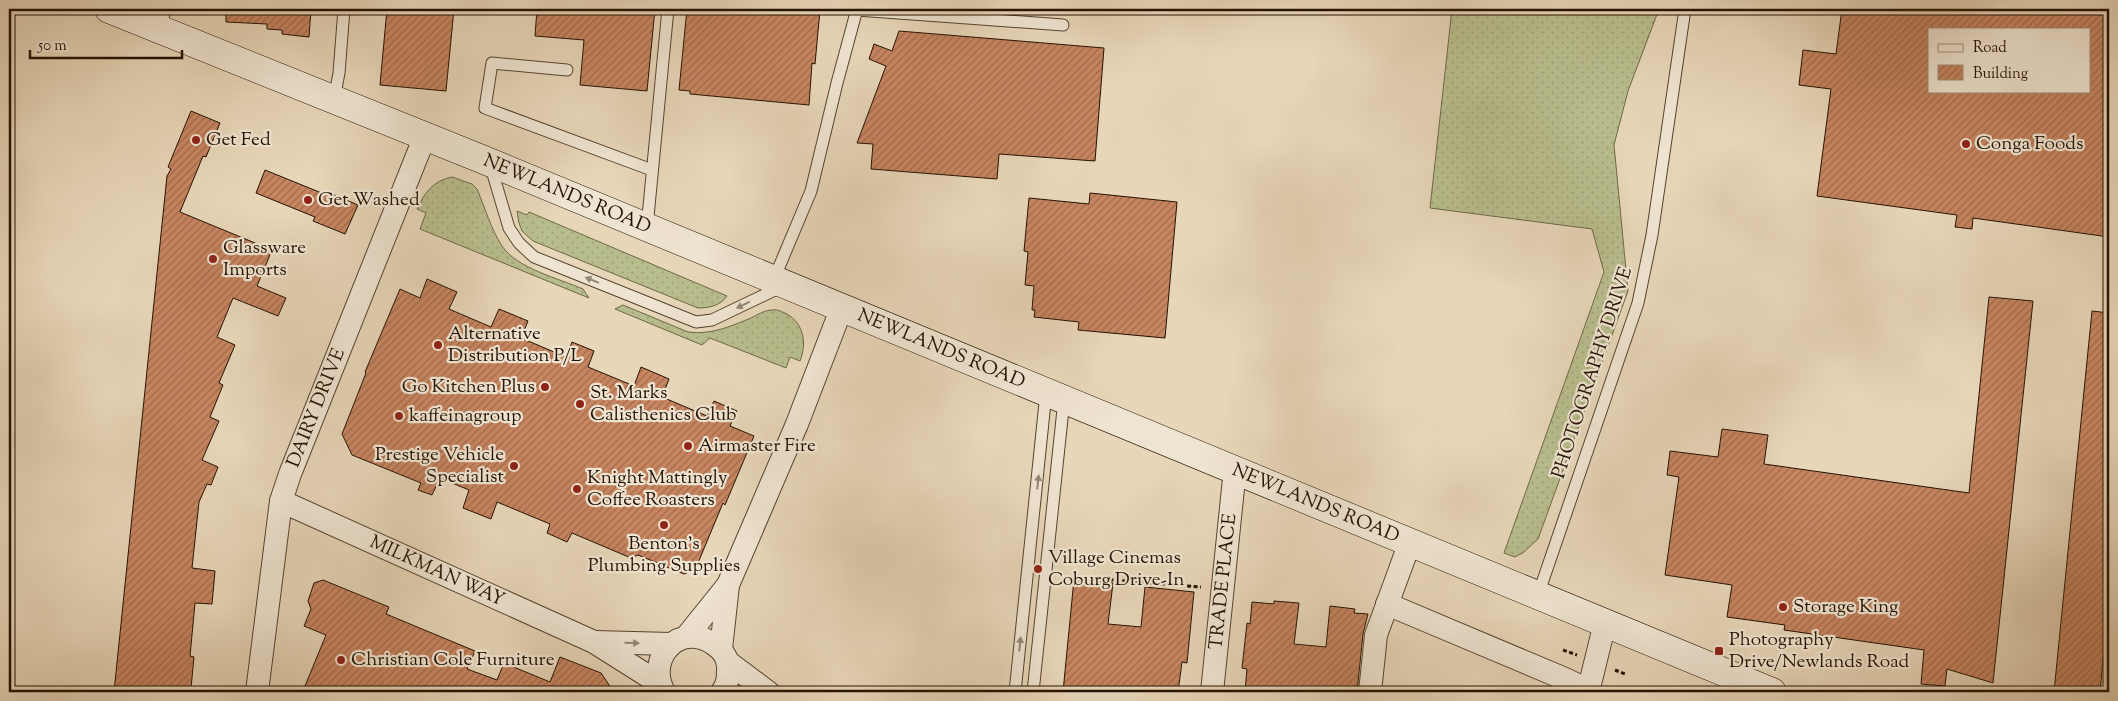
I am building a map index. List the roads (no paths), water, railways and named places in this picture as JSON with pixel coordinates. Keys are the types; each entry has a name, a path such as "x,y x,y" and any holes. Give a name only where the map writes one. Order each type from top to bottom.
{"street":[{"name":"NEWLANDS ROAD","path":"109,9 157,18 334,99 1772,692"},
{"name":"DAIRY DRIVE","path":"257,692 281,501 293,466 425,136"},
{"path":"661,688 659,661 728,585 797,424 842,307"},
{"name":"TRADE PLACE","path":"1212,692 1235,470"},
{"name":"MILKMAN WAY","path":"281,501 594,642 661,688"},
{"path":"1370,692 1376,635 1410,542"},
{"path":"722,692 728,684 725,656 728,585"},
{"path":"1386,604 1565,679 1589,692 1605,623"},
{"name":"MILKMAN WAY","path":"594,642 706,638 768,692"}],"lane":[{"path":"334,99 339,73 344,9"},
{"path":"647,227 668,9"},
{"name":"PHOTOGRAPHY DRIVE","path":"1538,595 1638,303 1652,236 1685,9"},
{"path":"489,162 509,228 519,243 534,257 696,322 712,320 780,282 811,191 837,82 857,10 1063,25"},
{"path":"567,70 492,62 485,108 652,170"},
{"path":"1015,692 1055,395"},
{"path":"1033,692 1055,395"}],"place":[{"name":"Get Fed","path":"196,140"},
{"name":"Conga Foods","path":"1966,144"},
{"name":"Get Washed","path":"308,200"},
{"name":"Glassware Imports","path":"213,259"},
{"name":"Alternative Distribution P/L","path":"438,345"},
{"name":"Go Kitchen Plus","path":"545,387"},
{"name":"St. Marks Calisthenics Club","path":"580,404"},
{"name":"kaffeinagroup","path":"399,416"},
{"name":"Airmaster Fire","path":"688,446"},
{"name":"Prestige Vehicle Specialist","path":"514,466"},
{"name":"Knight Mattingly Coffee Roasters","path":"577,489"},
{"name":"Benton's Plumbing Supplies","path":"664,525"},
{"name":"Village Cinemas Coburg Drive-In","path":"1038,569"},
{"name":"Storage King","path":"1783,607"},
{"name":"Photography Drive/Newlands Road","path":"1719,651"},
{"name":"Christian Cole Furniture","path":"341,660"}]}
